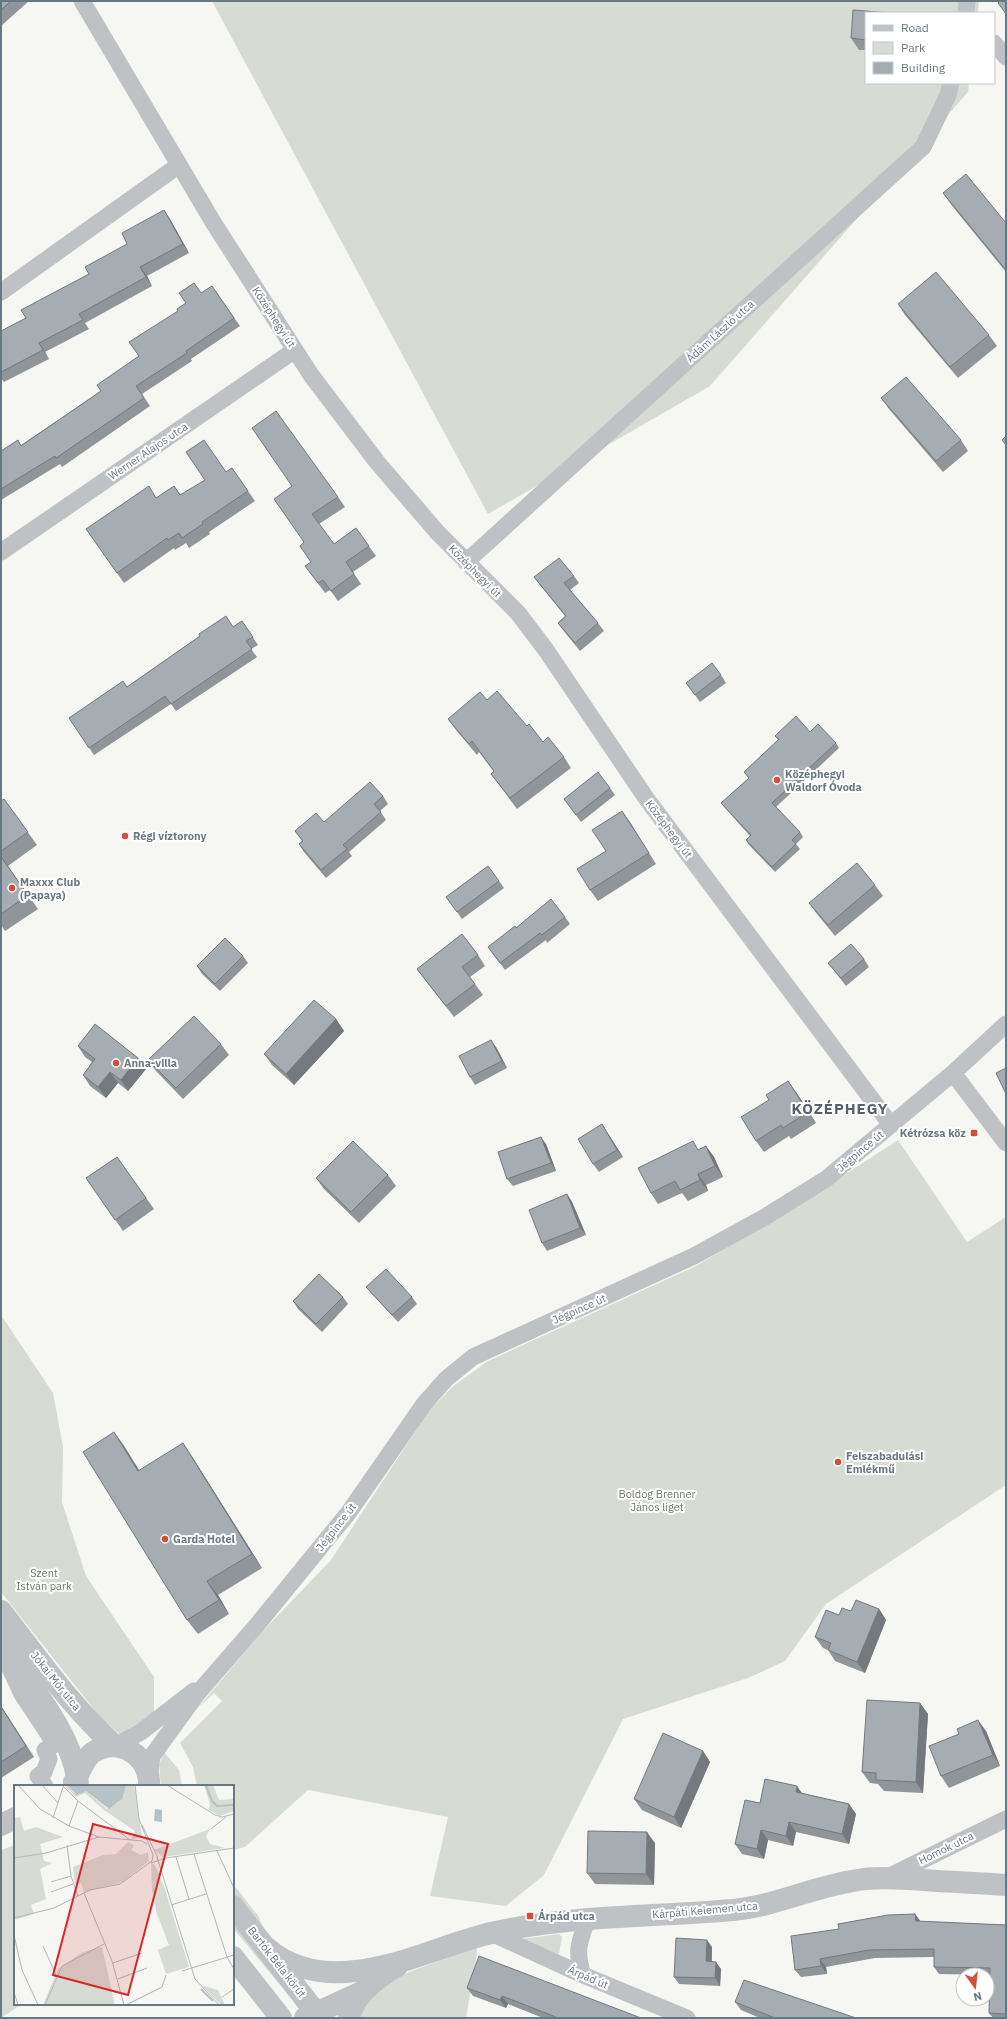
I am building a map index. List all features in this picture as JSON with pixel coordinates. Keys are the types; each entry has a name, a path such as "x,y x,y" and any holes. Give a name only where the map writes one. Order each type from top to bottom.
{"street":[{"name":"Középhegyi út","path":"82,1 179,165 311,375 377,462 466,562 523,619 546,650 646,798 891,1125"},
{"path":"995,44 1006,57"},
{"name":"Ádám László utca","path":"466,562 923,147 948,95 951,84"},
{"path":"1,292 179,165"},
{"name":"Werner Alajos utca","path":"1,552 295,350"},
{"name":"Jégpince út","path":"149,1782 150,1761 154,1752 197,1694 257,1625 349,1512 424,1404 446,1378 473,1357 687,1260 765,1217 826,1180 891,1125 957,1080 1006,1024"},
{"path":"957,1080 989,1119 1006,1143"},
{"name":"Jókai Mór utca","path":"1,1611 74,1704 96,1730 115,1746"},
{"name":"Jókai Mór utca","path":"1,1642 54,1720 66,1746 75,1783"},
{"path":"1,1649 22,1694 55,1744 44,1750 49,1759 44,1772 38,1776 44,1785"},
{"name":"Jégpince út","path":"115,1746 124,1743 148,1728 194,1690 220,1666"},
{"path":"75,1783 81,1766 91,1754 100,1749 115,1746 128,1749 136,1755 146,1767 149,1782"},
{"path":"1,1825 14,1818"},
{"name":"Homok utca","path":"886,1878 1006,1819"},
{"path":"1,1828 14,1824"},
{"name":"Kárpáti Kelemen utca","path":"267,1948 273,1953 306,1968 329,1972 358,1970 406,1961 491,1933 587,1920 735,1910 790,1898 834,1884 859,1879 886,1878 1006,1885"},
{"name":"Bartók Béla körút","path":"234,1907 267,1948 314,2016"},
{"path":"583,1975 578,1958 579,1944 587,1920"},
{"name":"Árpád út","path":"491,1933 583,1975 687,2018"},
{"path":"234,1958 281,2018"},
{"name":"Kárpáti Kelemen utca","path":"314,2016 364,1991 389,1971 406,1961"},
{"name":"Kárpáti Kelemen utca","path":"349,2018 352,2007 364,1991"}],"green space":[{"path":"212,1 979,1 978,12 865,12 865,84 969,84 968,92 710,386 488,514"},
{"name":"Boldog Brenner János liget","path":"898,1140 967,1242 1006,1217 1006,1485 826,1604 785,1661 748,1678 623,1719 544,1875 506,1906 430,1896 448,1817 308,1790 245,1847 234,1850 234,1785 197,1785 193,1767 180,1743 222,1701 214,1693 197,1709 263,1631 331,1560 428,1412 452,1387 488,1361 696,1266 795,1207"},
{"name":"Szent István park","path":"1,1315 53,1393 63,1447 62,1502 86,1576 154,1677 154,1719 125,1739 100,1717 1,1592"},
{"path":"164,1752 179,1770 182,1785 161,1785 159,1765"},
{"path":"14,1845 14,2005 20,2005 1,2018 1,1850"},
{"path":"234,1885 259,1917 262,1925 245,1904 234,1894"},
{"path":"234,1921 283,1989 234,1929"},
{"path":"559,1934 562,1937 559,1953 557,1954 522,1939"},
{"path":"470,1949 477,1949 477,1952 466,2018 357,2018 364,2002 399,1976"}],"building":[{"path":"1,1 11,1 1,10"},
{"path":"1000,1 1006,1 1006,14 998,3"},
{"path":"853,10 879,12 865,12 865,40 851,38"},
{"path":"966,174 1006,223 1006,270 943,193"},
{"path":"164,210 183,244 140,267 146,277 79,314 83,320 39,343 43,350 1,372 1,331 26,318 21,310 89,274 85,267 127,244 122,233"},
{"path":"936,272 989,335 950,367 898,304"},
{"path":"194,283 201,293 212,286 234,318 186,351 187,353 136,386 144,398 56,458 55,456 1,489 1,451 18,440 21,446 101,391 97,385 139,356 129,342 178,311 177,309 186,303 179,293"},
{"path":"906,377 961,440 936,461 881,398"},
{"path":"276,411 338,497 312,514 334,544 356,528 369,546 346,562 354,574 331,591 323,580 318,583 305,566 311,562 300,546 304,542 274,499 292,486 252,428"},
{"path":"1006,436 1006,445 1002,440"},
{"path":"204,440 226,472 232,468 248,491 202,522 203,524 182,538 179,533 168,540 167,538 117,573 86,529 149,486 156,498 174,486 180,495 205,480 186,452"},
{"path":"559,558 574,576 564,583 598,623 575,643 558,623 566,616 534,577"},
{"path":"226,616 233,627 242,621 253,637 246,641 252,649 171,704 165,696 89,748 69,718 123,681 127,687"},
{"path":"712,663 721,675 695,695 686,683"},
{"path":"497,691 527,726 529,724 543,742 548,737 564,757 510,798 491,774 494,771 472,741 469,744 448,719 480,692 487,700"},
{"name":"Középhegyi Waldorf Óvoda","path":"796,716 810,732 818,724 836,743 772,803 800,832 792,840 796,844 772,867 746,840 751,835 721,803 749,778 744,772 779,739 775,736"},
{"path":"598,772 610,788 576,815 564,799"},
{"path":"370,782 383,796 374,804 381,812 343,845 347,849 321,870 299,844 303,841 295,831 316,813 324,822"},
{"path":"4,799 28,832 1,851 1,801"},
{"path":"622,811 649,853 590,890 577,869 606,851 592,830"},
{"path":"1,857 28,895 1,914"},
{"path":"857,863 875,885 828,925 809,903"},
{"path":"488,866 499,881 457,912 446,897"},
{"path":"551,899 565,917 542,935 540,933 500,963 488,947 515,926 516,928"},
{"path":"462,934 478,955 462,967 475,984 446,1006 417,969"},
{"path":"225,938 243,956 215,984 197,966"},
{"path":"851,944 864,959 841,978 828,963"},
{"path":"314,1000 336,1019 286,1074 264,1054"},
{"path":"194,1016 221,1044 176,1088 148,1060"},
{"name":"Anna-villa","path":"95,1024 138,1058 121,1080 110,1072 98,1087 83,1075 95,1059 78,1046"},
{"path":"491,1040 502,1061 470,1077 459,1056"},
{"path":"1006,1068 1006,1094 996,1073"},
{"path":"788,1081 808,1112 783,1128 781,1125 756,1141 741,1117 769,1100 766,1095"},
{"path":"602,1124 617,1150 593,1164 578,1139"},
{"path":"541,1137 551,1163 507,1179 498,1152"},
{"path":"353,1141 388,1175 351,1212 316,1178"},
{"path":"693,1141 698,1150 706,1146 715,1166 698,1174 700,1180 680,1190 675,1181 651,1193 638,1168"},
{"path":"117,1157 146,1198 115,1220 86,1178"},
{"path":"567,1194 580,1228 542,1243 529,1210"},
{"path":"386,1269 412,1297 392,1315 366,1287"},
{"path":"319,1274 343,1297 316,1324 293,1301"},
{"name":"Garda Hotel","path":"114,1432 138,1471 183,1443 252,1554 207,1581 219,1600 187,1620 83,1452"},
{"path":"856,1600 879,1609 857,1662 828,1650 831,1643 815,1637 826,1610 839,1615 842,1608 851,1611"},
{"path":"867,1700 920,1703 916,1782 876,1780 876,1773 862,1772"},
{"path":"1,1707 26,1746 1,1762"},
{"path":"978,1720 993,1755 941,1776 929,1746 959,1734 957,1729"},
{"path":"663,1733 703,1751 674,1817 634,1799"},
{"path":"765,1779 797,1786 796,1792 849,1804 842,1834 789,1822 786,1836 761,1830 757,1849 735,1844 745,1800 760,1803"},
{"path":"588,1831 647,1832 646,1874 587,1873"},
{"path":"915,1914 916,1921 1006,1925 1006,2014 989,2013 989,2007 995,2007 995,1967 934,1967 934,1949 869,1950 820,1959 821,1966 795,1970 791,1936 839,1929 838,1924 888,1915"},
{"path":"676,1938 707,1940 706,1961 716,1962 715,1978 674,1977"},
{"path":"479,1956 641,2018 556,2018 502,1996 500,2000 467,1988"},
{"path":"744,1980 856,2018 775,2018 735,2002"}],"place":[{"name":"Középhegyi Waldorf Óvoda","path":"777,780"},
{"name":"Régi víztorony","path":"125,836"},
{"name":"Maxxx Club (Papaya)","path":"12,888"},
{"name":"Anna-villa","path":"116,1063"},
{"name":"Kétrózsa köz","path":"974,1133"},
{"name":"Felszabadulási Emlékmű","path":"838,1462"},
{"name":"Garda Hotel","path":"165,1539"},
{"name":"Árpád utca","path":"530,1916"}],"district":[{"name":"KÖZÉPHEGY","path":"840,1108"}]}
